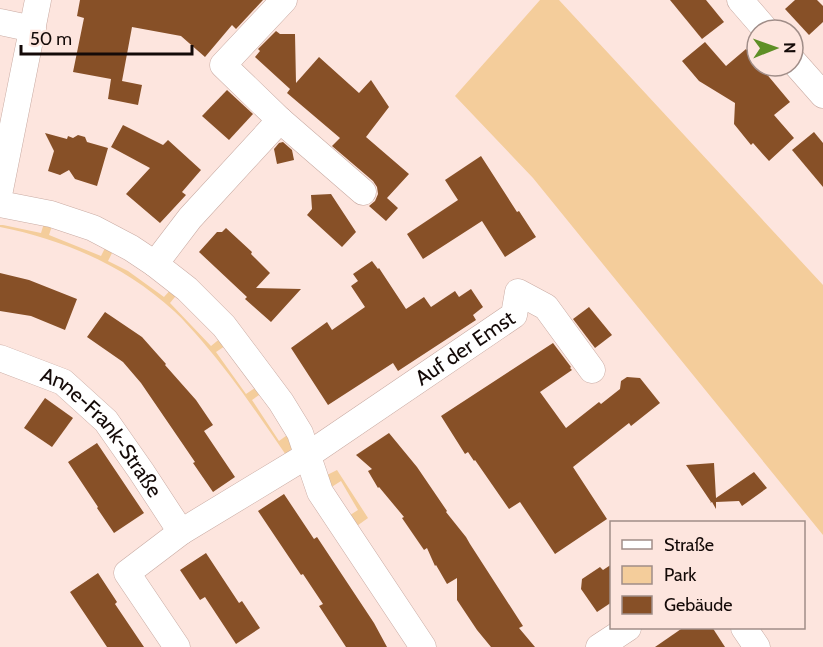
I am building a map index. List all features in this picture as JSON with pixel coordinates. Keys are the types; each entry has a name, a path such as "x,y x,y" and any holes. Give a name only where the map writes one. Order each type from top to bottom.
{"street":[{"path":"0,190 38,0"},
{"path":"284,0 223,65 280,120 363,192"},
{"path":"740,0 756,18"},
{"path":"0,22 33,29"},
{"path":"805,75 823,95"},
{"path":"155,264 190,218 280,120"},
{"path":"0,204 51,214 93,228 131,248 187,290 224,326 281,402 300,433 320,492 423,647"},
{"name":"Auf der Emst","path":"308,455 514,315 518,292 546,307 592,370"},
{"name":"Anne-Frank-Straße","path":"0,358 63,382 106,421 181,532"},
{"path":"177,647 127,573 181,532 308,455"},
{"path":"599,647 625,629"},
{"path":"745,629 757,647"}],"green space":[{"path":"540,0 559,0 823,285 823,535 533,178 455,96"},
{"path":"45,220 53,223 49,235 101,256 107,244 114,249 108,261 128,271 164,297 173,287 179,292 170,303 211,346 222,337 228,344 216,352 246,394 258,386 262,393 252,400 279,441 290,433 293,447 286,455 246,397 213,355 181,318 155,295 115,268 71,247 0,227 3,225 41,233"},
{"path":"337,470 368,518 354,528 347,517 358,510 341,481 330,488 325,476"}],"building":[{"path":"80,0 263,0 236,29 232,25 205,57 181,36 132,27 122,81 142,85 138,105 108,99 111,79 73,72 84,18 77,16"},
{"path":"670,0 706,0 724,22 702,39"},
{"path":"795,0 817,0 823,6 823,22 809,35 805,31 805,18 793,18 785,9"},
{"path":"276,31 280,34 295,34 296,83 319,57 359,93 371,80 389,107 366,137 409,174 387,198 398,208 386,221 369,206 378,194 373,181 332,146 340,138 287,93 290,89 255,57 260,51 258,49"},
{"path":"705,42 726,66 745,50 745,78 770,78 790,102 774,115 794,138 769,161 753,143 751,145 734,124 735,103 699,81 682,61"},
{"path":"227,90 253,114 229,140 202,116"},
{"path":"123,125 163,145 168,140 201,170 182,192 186,195 160,223 126,194 150,168 111,147"},
{"path":"814,132 823,143 823,187 792,150"},
{"path":"45,133 67,139 68,136 73,138 78,135 85,137 87,142 108,148 97,186 75,179 69,170 60,175 48,171 54,151"},
{"path":"283,142 292,150 294,160 277,164 274,149"},
{"path":"481,156 536,237 505,257 482,221 423,259 407,234 458,200 445,180"},
{"path":"331,194 356,232 342,247 307,215 312,209 311,195"},
{"path":"226,228 252,252 251,254 270,273 256,288 301,289 271,322 199,252 217,232 222,232"},
{"path":"372,261 406,309 424,297 431,307 455,291 459,297 471,289 483,307 473,315 476,320 398,371 393,363 328,405 291,348 327,322 332,330 365,307 351,286 358,281 353,274"},
{"path":"0,273 29,280 77,299 65,330 31,316 0,311"},
{"path":"589,307 612,335 595,348 573,319"},
{"path":"105,312 142,337 196,400 213,425 204,431 235,477 213,492 141,383 123,362 87,337"},
{"path":"553,343 572,370 540,392 566,428 620,389 621,381 627,377 640,378 660,403 631,426 629,423 573,467 607,519 555,554 520,502 509,509 475,460 468,452 465,454 441,416"},
{"path":"45,398 73,418 52,447 24,428"},
{"path":"389,433 417,467 446,512 466,537 523,626 519,628 535,647 491,647 457,600 457,578 447,584 427,548 424,550 402,518 404,517 378,488 368,471 372,469 356,455"},
{"path":"97,443 144,513 114,533 68,462"},
{"path":"714,463 716,498 754,472 767,488 742,506 739,501 716,502 716,509 686,465"},
{"path":"284,494 314,539 317,537 374,623 387,647 346,647 319,606 323,604 258,511"},
{"path":"206,553 239,603 242,601 260,628 236,644 205,597 200,600 180,570"},
{"path":"610,565 610,603 597,612 581,589 582,579 600,567 603,570"},
{"path":"98,573 117,602 115,604 144,647 107,647 70,592"},
{"path":"681,629 713,629 725,647 655,647"}]}
